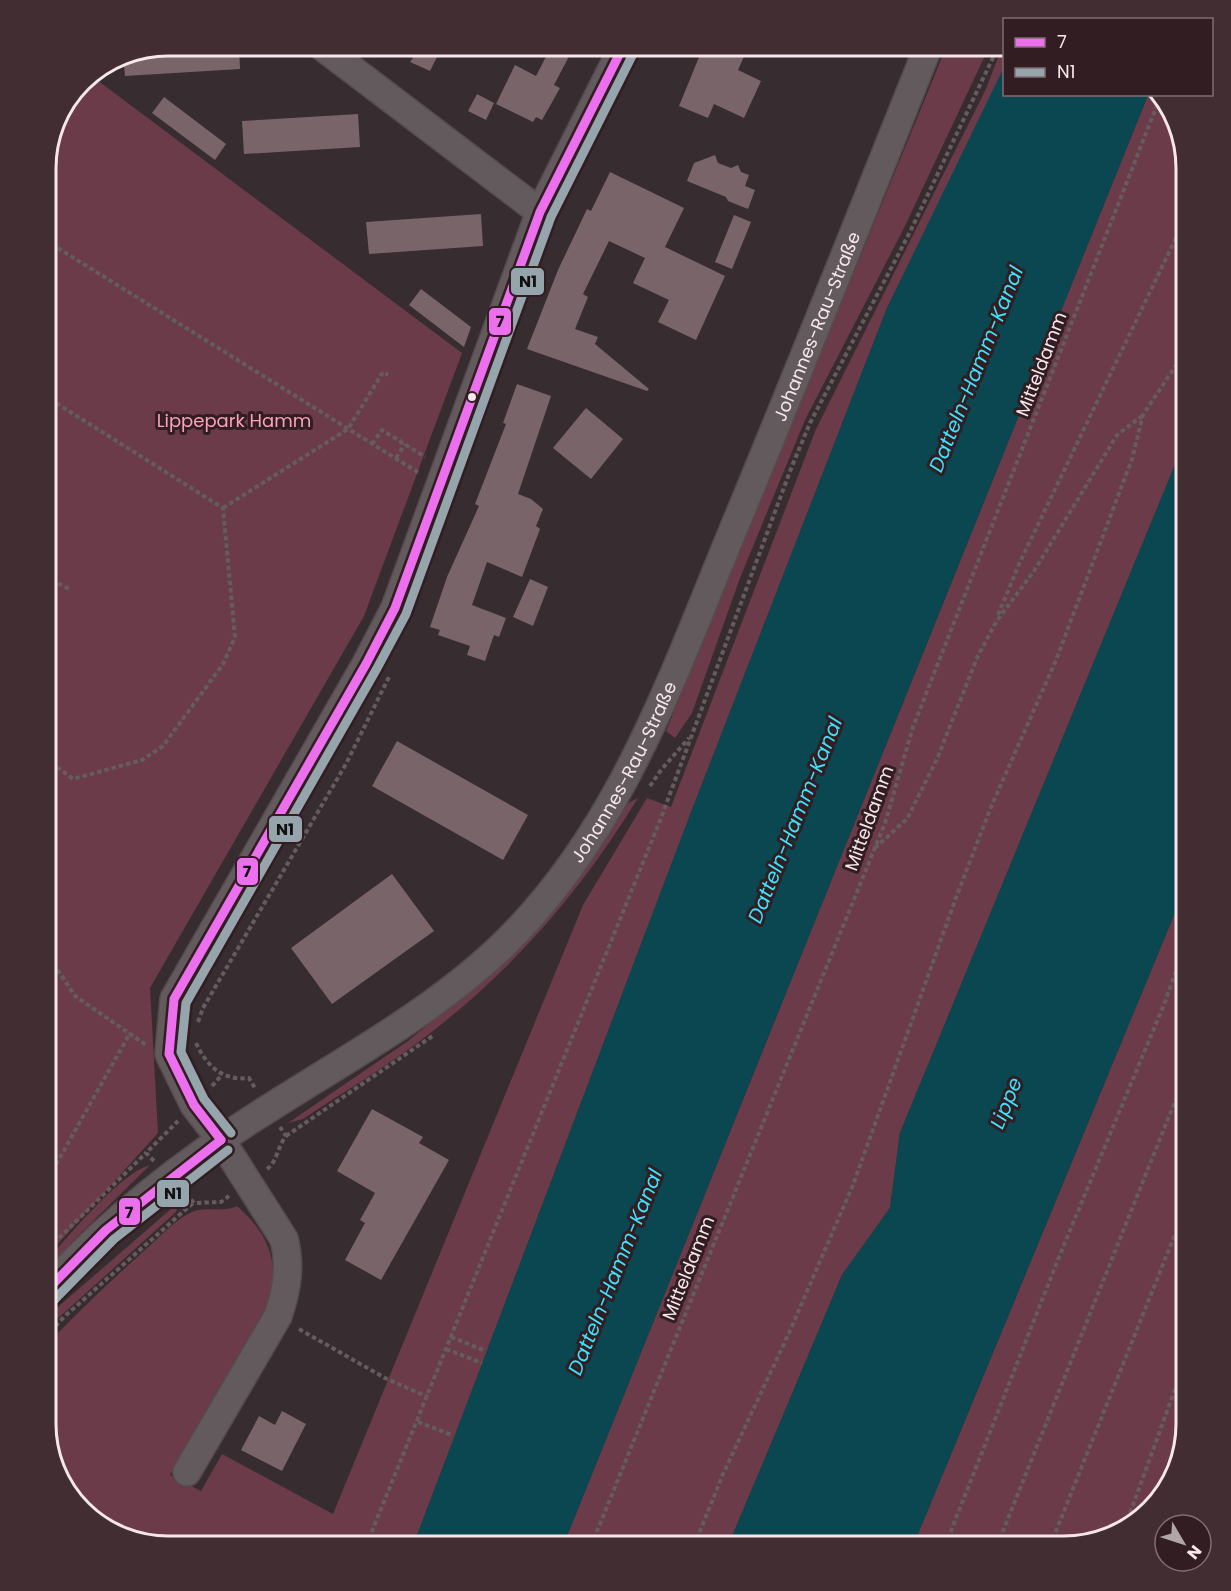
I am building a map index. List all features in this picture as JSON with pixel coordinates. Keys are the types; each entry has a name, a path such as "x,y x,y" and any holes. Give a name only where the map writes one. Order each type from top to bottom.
{"street":[{"path":"334,56 540,212"},
{"path":"187,1472 278,1316 287,1291 289,1268 284,1239 221,1140 194,1105 169,1054 174,999 366,664 395,608 540,212 618,56"},
{"name":"Johannes-Rau-Straße","path":"56,1281 96,1240 171,1177 221,1140 439,998 499,948 550,892 600,824 643,748 796,378 925,56"}],"path":[{"path":"370,1536 662,818 810,423 910,232 994,56"},
{"name":"Mitteldamm","path":"595,1536 889,812 917,716 1157,105"},
{"path":"873,850 907,819 937,759 977,658 996,622 1019,564 1176,238"},
{"path":"56,247 396,459 443,478"},
{"path":"996,622 1034,571 1117,435 1143,415 1176,365"},
{"path":"223,508 348,429 383,372 388,375"},
{"path":"56,403 223,508"},
{"path":"698,1536 723,1474 789,1333 853,1185 991,807 1056,660 1111,515 1132,459 1143,415"},
{"path":"372,444 382,430 405,444 443,478"},
{"path":"396,459 405,444"},
{"path":"56,767 73,780 142,760 164,746 223,664 235,637 223,508"},
{"path":"56,582 69,589"},
{"path":"196,1028 203,1008 346,764"},
{"path":"56,968 75,996 130,1033 56,1164"},
{"path":"949,1536 1061,1252 1176,971"},
{"path":"193,1037 204,1061 222,1075"},
{"path":"1001,1536 1176,1099"},
{"path":"56,1243 146,1153"},
{"path":"56,1325 194,1203"},
{"path":"1054,1536 1176,1232"},
{"path":"278,1316 385,1378 428,1397"},
{"path":"451,1337 486,1351"},
{"path":"446,1349 482,1363"},
{"path":"1130,1514 1176,1387"},
{"path":"418,1422 452,1436"}],"green space":[{"path":"942,56 985,56 904,228 805,420 740,578 692,713 675,738 666,731"},
{"path":"999,56 1003,56 1003,70 996,88 887,308 690,815 417,1536 168,1536 131,1530 105,1517 74,1486 61,1460 56,1438 56,1335 179,1219 198,1210 226,1209 237,1206 256,1225 267,1245 273,1266 274,1293 170,1475 201,1491 222,1454 333,1514 583,905 647,798 671,807 816,429 985,91"},
{"name":"Lippepark Hamm","path":"97,80 462,353 364,616 150,988 158,1133 56,1246 56,153 64,125 74,105"},
{"path":"1148,96 1150,96 1157,105 1170,131 1176,168 1176,462 900,1133 890,1208 842,1275 732,1536 567,1536"},
{"path":"638,798 591,868 565,901 510,963 479,992 447,1020 386,1065 303,1119 288,1123 408,1041 484,979 601,844 626,804"},
{"path":"1176,910 1176,1424 1172,1450 1159,1482 1148,1497 1126,1517 1092,1532 1064,1536 917,1536"},
{"path":"150,1165 56,1260 56,1250 80,1223 109,1193 138,1170"},
{"path":"179,1202 176,1212 56,1320 56,1309"}],"water":[{"name":"Datteln-Hamm-Kanal","path":"1003,69 1003,96 1148,96 567,1536 417,1536 690,815 887,308"},
{"name":"Lippe","path":"1176,462 1176,910 917,1536 732,1536 842,1275 890,1208 900,1133"}],"building":[{"path":"153,56 239,56 240,69 125,76 124,65"},
{"path":"409,56 438,56 430,71 410,62 413,58"},
{"path":"546,56 569,56 554,85 560,88 542,120 536,117 533,122 496,104 515,65 536,76"},
{"path":"699,56 744,56 738,70 761,81 744,118 714,104 708,118 679,106"},
{"path":"477,94 494,103 486,120 468,111"},
{"path":"164,97 226,144 215,160 152,113"},
{"path":"358,114 360,147 244,154 242,121"},
{"path":"715,155 718,163 731,168 738,165 741,172 749,175 745,186 755,190 748,209 687,181 694,163"},
{"path":"610,172 684,208 665,247 725,276 696,340 658,322 669,300 633,283 645,258 609,241 583,294 588,297 575,329 598,337 595,344 649,389 647,391 527,349 558,270 587,209 591,211"},
{"path":"481,214 483,246 369,254 366,222"},
{"path":"734,215 751,222 732,269 715,262"},
{"path":"421,289 471,327 464,347 409,305"},
{"path":"517,384 551,396 518,494 531,499 543,509 536,526 540,529 522,577 487,562 472,605 506,618 499,637 494,635 485,661 467,655 470,646 438,635 440,630 430,627 447,577 479,506 475,504 506,424 503,423"},
{"path":"586,408 623,439 591,479 553,448"},
{"path":"530,579 548,587 533,626 513,617"},
{"path":"397,741 528,815 503,860 372,786"},
{"path":"392,874 434,931 332,1004 291,948"},
{"path":"372,1109 423,1137 419,1143 449,1160 381,1280 345,1260 365,1223 360,1220 375,1193 337,1171"},
{"path":"282,1411 306,1424 282,1471 241,1450 259,1416 275,1425"}],"transit line":[{"name":"7","path":"221,1140 194,1105 169,1054 174,999 366,664 395,608 540,212 618,56"},
{"name":"N1","path":"231,1133 204,1099 181,1052 186,1003 406,614 551,217 632,56"},
{"name":"7","path":"56,1281 106,1230 221,1140"},
{"name":"N1","path":"56,1298 114,1239 228,1150"}]}
